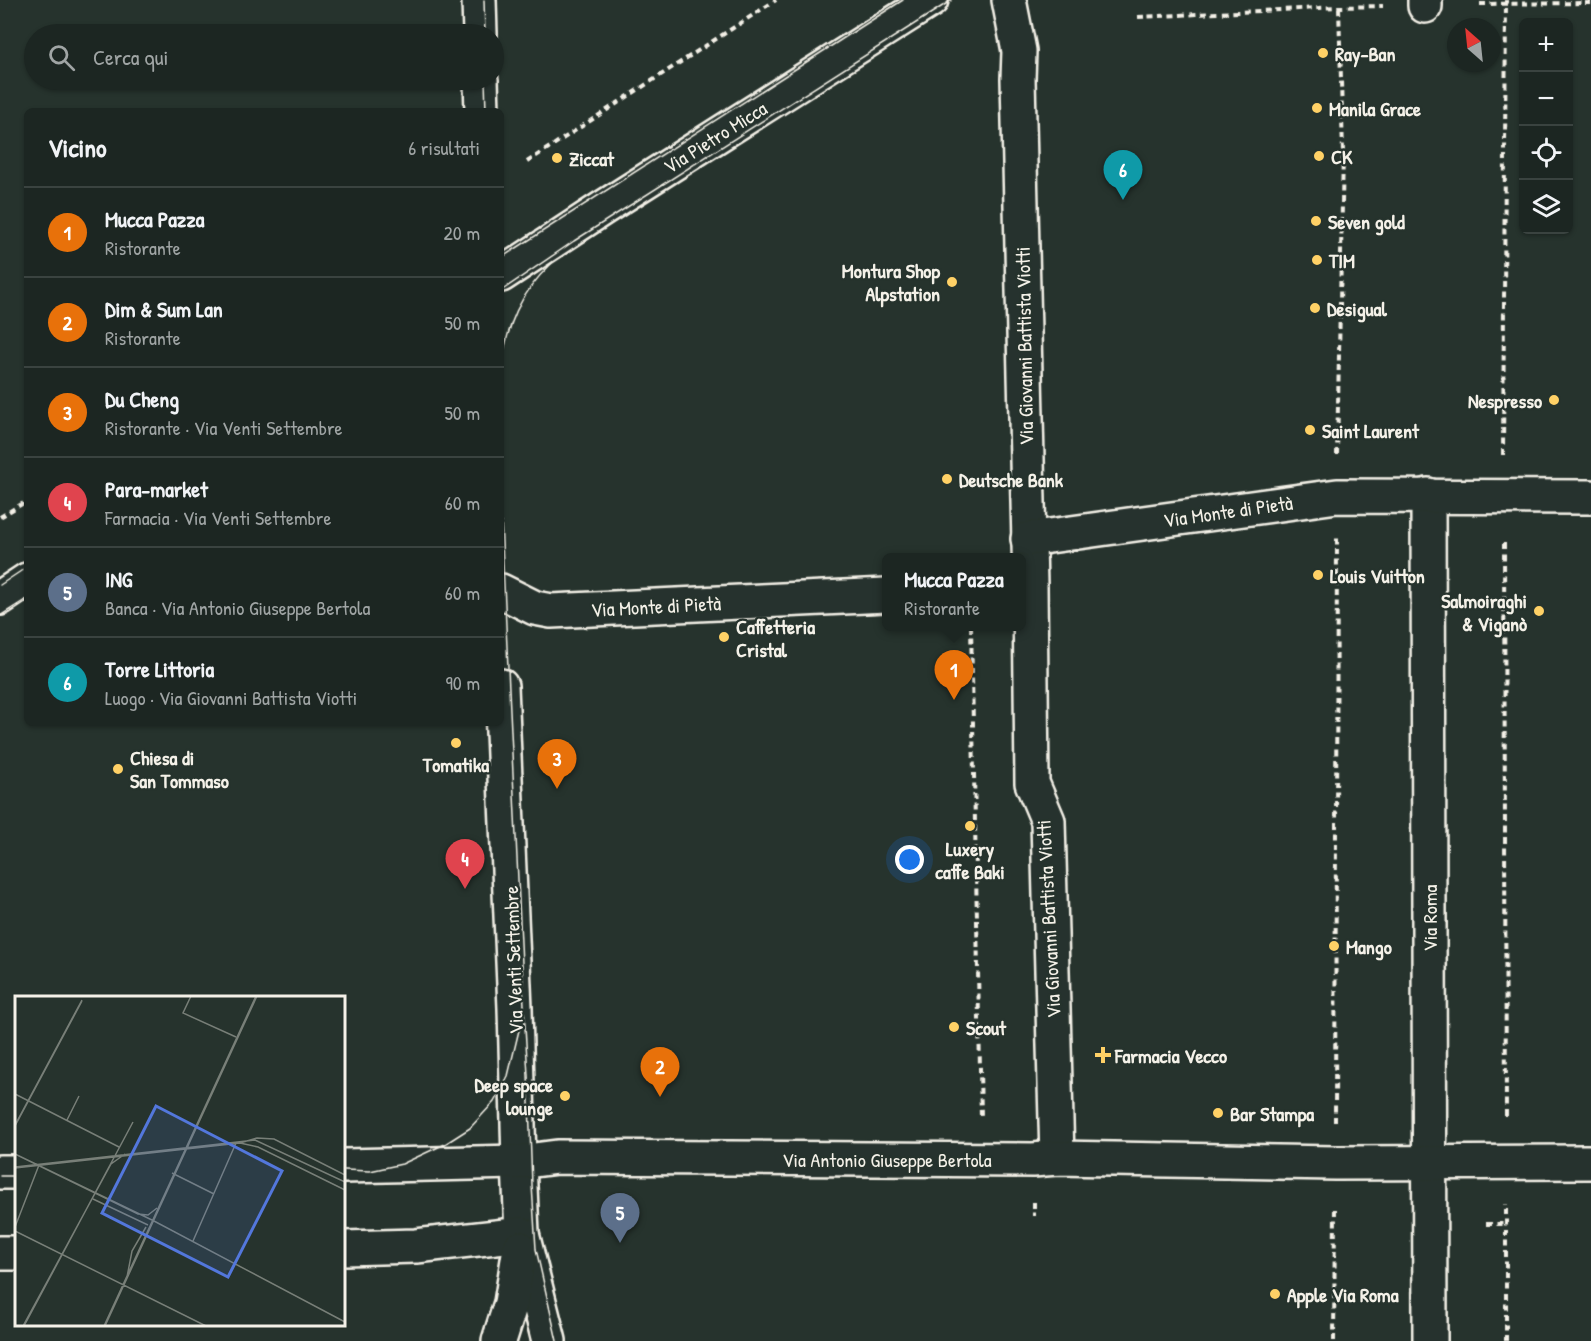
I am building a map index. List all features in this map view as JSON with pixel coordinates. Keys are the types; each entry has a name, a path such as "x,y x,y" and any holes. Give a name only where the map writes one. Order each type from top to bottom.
{"street":[{"path":"479,0 480,24"},
{"name":"Via Pietro Micca","path":"504,273 931,0"},
{"name":"Via Giovanni Battista Viotti","path":"1009,0 1019,51 1028,539 1026,587 1032,783 1047,821 1057,1158"},
{"path":"481,90 482,108"},
{"name":"Via Roma","path":"1428,495 1430,1341"},
{"name":"Via Monte di Pietà","path":"1028,539 1337,496 1591,496"},
{"path":"0,598 24,582"},
{"name":"Via Monte di Pietà","path":"504,592 535,608 551,611 882,595"},
{"name":"Via Venti Settembre","path":"499,1341 511,1303 522,1234 503,726"},
{"name":"Via Antonio Giuseppe Bertola","path":"345,1166 519,1162 557,1157 1033,1160 1057,1158 1345,1163 1591,1162"},
{"path":"345,1248 416,1246 522,1234"},
{"name":"Via Venti Settembre","path":"522,1234 549,1341"},
{"name":"Via Venti Settembre","path":"511,1303 518,1341"}],"path":[{"path":"527,162 776,0"},
{"path":"1503,465 1506,2"},
{"path":"1480,4 1591,3"},
{"path":"1138,17 1384,6"},
{"path":"1336,465 1343,153 1340,7"},
{"path":"0,518 24,503"},
{"path":"1335,1123 1337,534"},
{"path":"1504,543 1506,1124"},
{"path":"971,631 982,1123"},
{"path":"1506,1198 1506,1341"},
{"path":"1334,1341 1335,1199"},
{"path":"1486,1224 1506,1224"}],"tram line":[{"path":"484,0 485,24"},
{"path":"504,256 903,0"},
{"path":"504,289 574,241 952,0"},
{"path":"485,90 486,108"},
{"path":"504,352 511,323 523,299 551,264"},
{"path":"0,585 24,569"},
{"path":"504,583 536,1249 557,1341"},
{"path":"0,616 24,601"},
{"path":"345,1170 370,1171 402,1164 445,1144 470,1128 494,1102 508,1076 520,1026"},
{"path":"0,1176 15,1176"}],"place":[{"name":"Ray-Ban","path":"1323,53"},
{"name":"Manila Grace","path":"1317,108"},
{"name":"CK","path":"1319,156"},
{"name":"Ziccat","path":"557,158"},
{"name":"Torre Littoria","path":"1123,200"},
{"name":"Seven gold","path":"1316,221"},
{"name":"TIM","path":"1317,260"},
{"name":"Montura Shop Alpstation","path":"952,282"},
{"name":"Desigual","path":"1315,308"},
{"name":"Nespresso","path":"1554,400"},
{"name":"Saint Laurent","path":"1310,430"},
{"name":"Deutsche Bank","path":"947,479"},
{"name":"Louis Vuitton","path":"1318,575"},
{"name":"Salmoiraghi & Viganò","path":"1539,611"},
{"name":"Caffetteria Cristal","path":"724,637"},
{"name":"Mucca Pazza","path":"954,700"},
{"name":"Tomatika","path":"456,743"},
{"name":"Chiesa di San Tommaso","path":"118,769"},
{"name":"Du Cheng","path":"557,789"},
{"name":"Luxery caffe Baki","path":"970,826"},
{"name":"Para-market","path":"465,889"},
{"name":"Mango","path":"1334,946"},
{"name":"Scout","path":"954,1027"},
{"name":"Farmacia Vecco","path":"1103,1055"},
{"name":"Deep space lounge","path":"565,1096"},
{"name":"Dim & Sum Lan","path":"660,1097"},
{"name":"Bar Stampa","path":"1218,1113"},
{"name":"ING","path":"620,1243"},
{"name":"Apple Via Roma","path":"1275,1294"}]}
